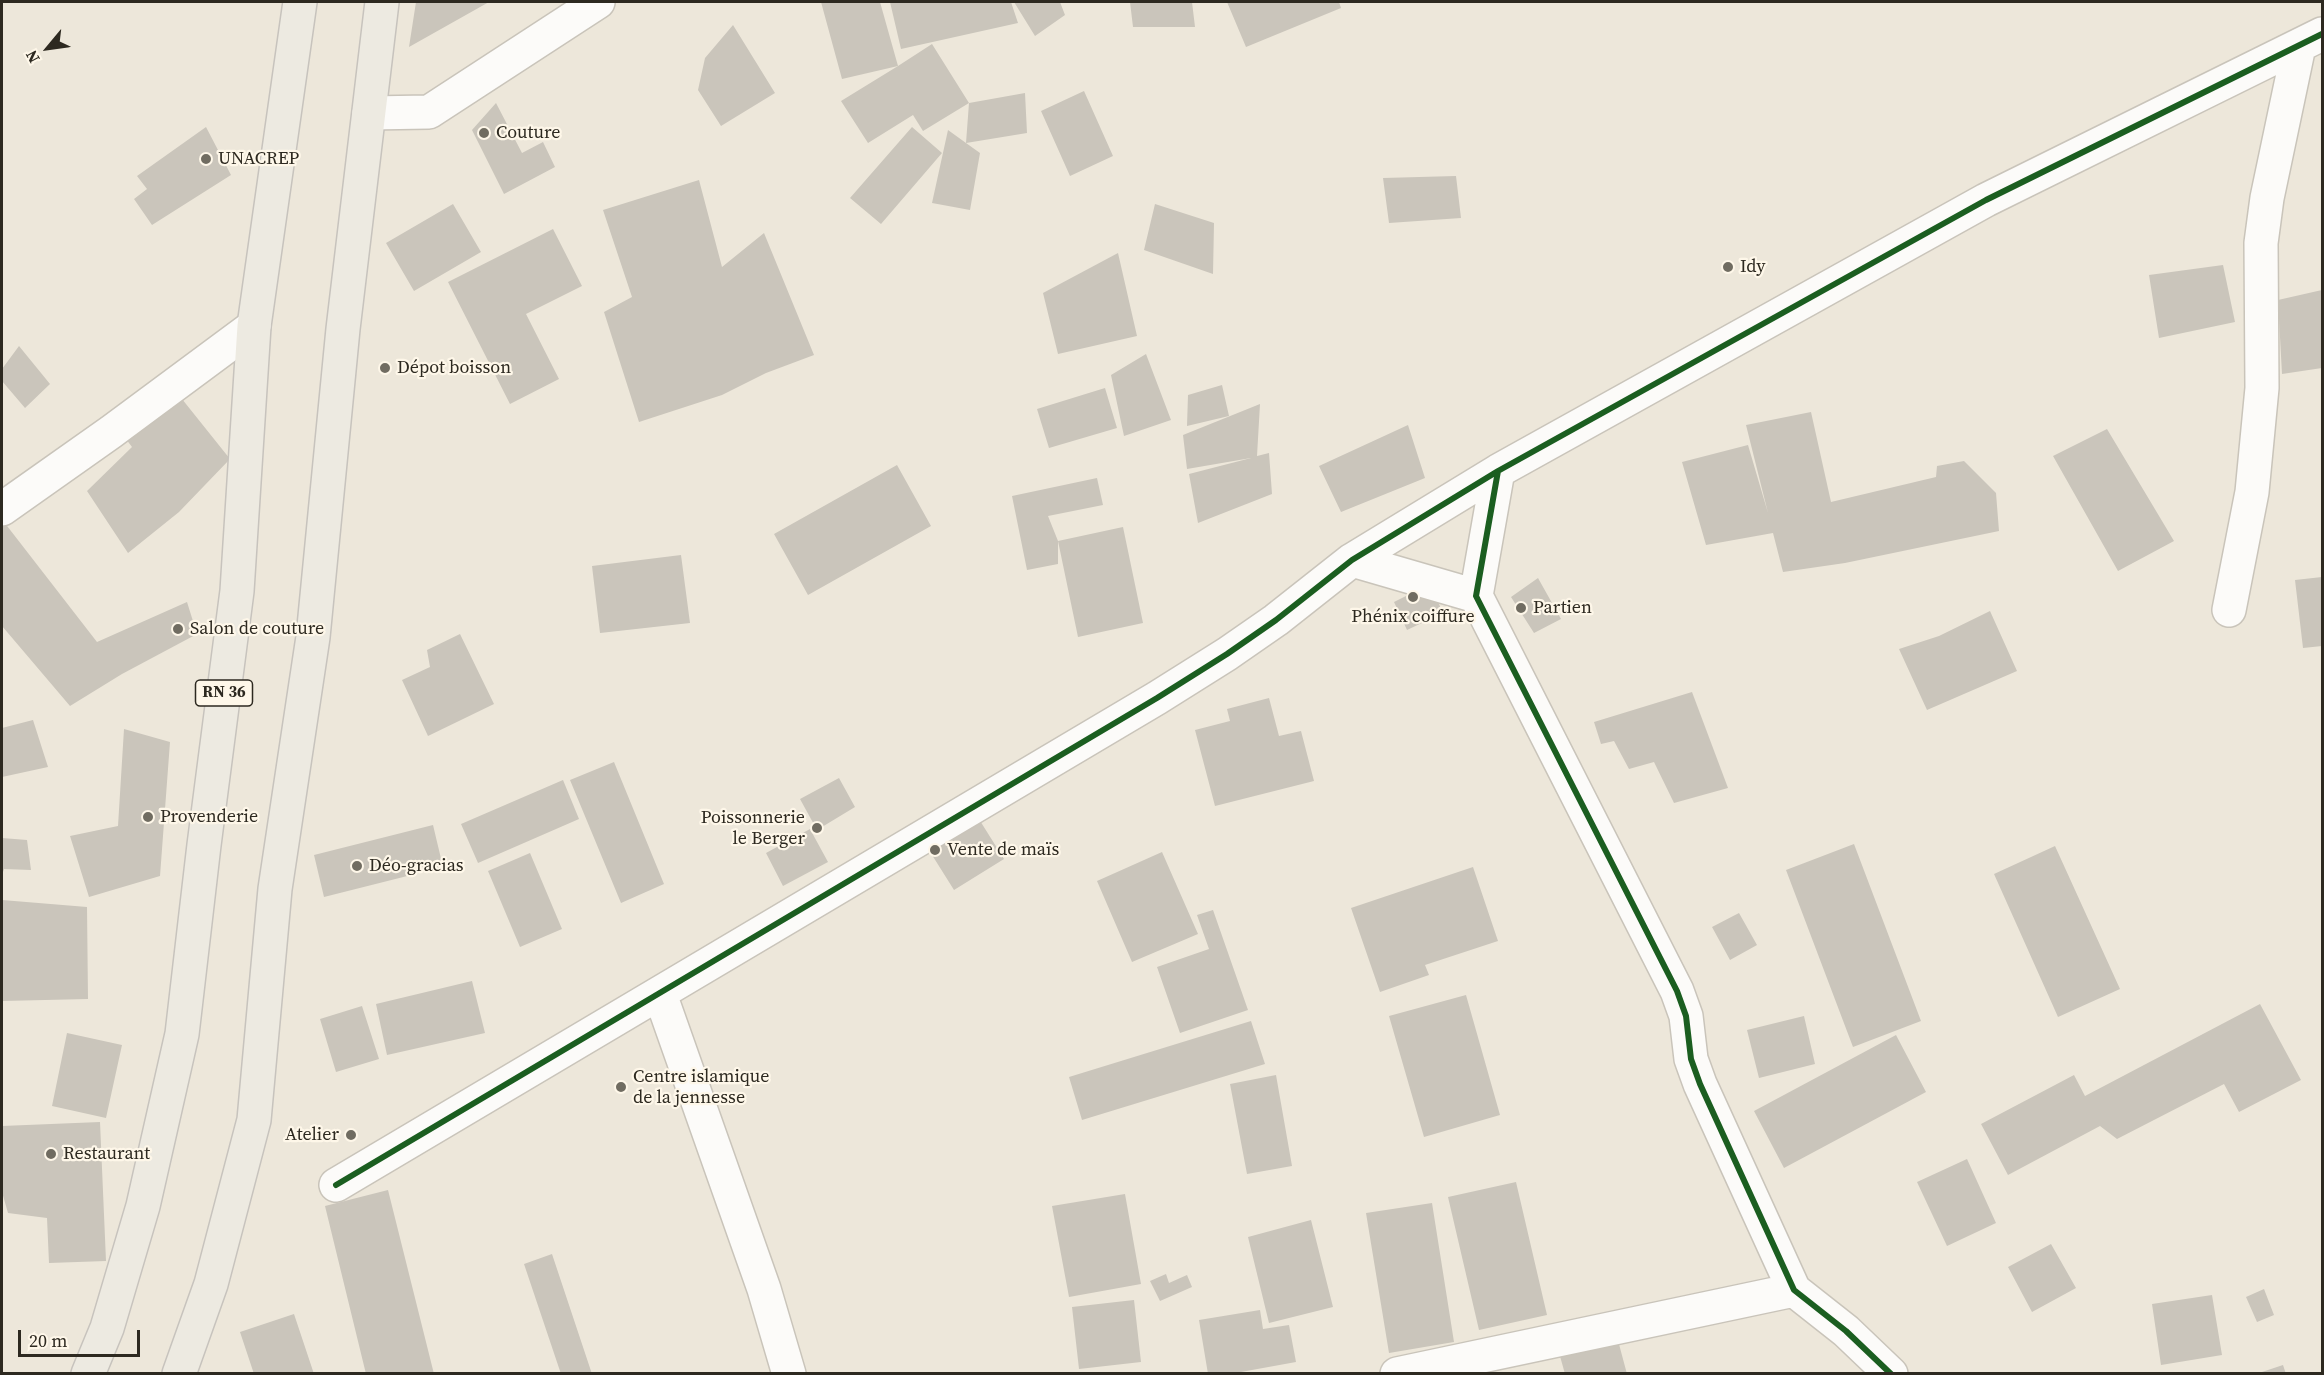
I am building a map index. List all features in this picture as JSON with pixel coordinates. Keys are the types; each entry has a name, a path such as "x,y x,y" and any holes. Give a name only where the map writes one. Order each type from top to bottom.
{"main road":[{"name":"RN 36","path":"88,1374 107,1328 143,1206 182,1034 237,591 254,326 300,2"},
{"path":"179,1374 211,1284 254,1120 275,889 314,637 343,328 382,2"}],"street":[{"path":"369,113 429,112 597,2"},
{"path":"336,1185 1227,654 1276,620 1352,560 1498,471 1986,200 2311,40"},
{"path":"2229,610 2252,492 2262,388 2261,243 2267,198 2311,40"},
{"path":"2,510 254,326"},
{"path":"1498,471 1476,596 1677,991 1686,1016 1691,1059 1700,1084 1794,1290 1846,1331 1891,1374"},
{"path":"1352,560 1476,596"},
{"path":"660,994 764,1289 789,1374"},
{"path":"1397,1374 1794,1290"}],"building":[{"path":"416,2 489,2 409,47"},
{"path":"821,2 880,2 898,66 842,79"},
{"path":"890,2 1011,2 1018,23 901,49"},
{"path":"1014,2 1060,2 1065,15 1035,36"},
{"path":"1130,2 1192,2 1195,27 1133,27"},
{"path":"1227,2 1339,2 1341,8 1246,47"},
{"path":"733,25 775,93 721,126 698,90 705,58"},
{"path":"932,44 969,103 923,131 913,115 868,143 841,101"},
{"path":"1084,91 1113,156 1070,176 1041,111"},
{"path":"1025,93 1027,133 966,143 969,103"},
{"path":"496,103 522,153 543,142 555,167 504,194 472,130"},
{"path":"206,127 231,175 152,225 134,199 147,189 137,176"},
{"path":"912,127 942,153 881,224 850,198"},
{"path":"948,130 980,153 970,210 932,203"},
{"path":"1456,176 1461,218 1389,223 1383,178"},
{"path":"699,180 722,267 764,233 814,355 766,373 722,395 639,422 604,312 632,297 603,210"},
{"path":"453,204 481,252 414,291 386,243"},
{"path":"1155,204 1214,223 1213,274 1144,250"},
{"path":"553,229 582,286 526,314 559,379 510,404 448,282"},
{"path":"1118,253 1137,336 1058,354 1043,293"},
{"path":"2223,265 2235,322 2159,338 2149,275"},
{"path":"2322,290 2322,368 2282,374 2278,300"},
{"path":"19,346 50,384 25,408 2,381 2,369"},
{"path":"1146,354 1171,420 1124,436 1111,375"},
{"path":"1222,385 1229,416 1187,426 1188,395"},
{"path":"1105,388 1117,428 1049,448 1037,409"},
{"path":"178,394 230,459 179,512 128,553 87,491 132,447 123,435"},
{"path":"1260,404 1257,456 1269,453 1272,494 1198,523 1189,474 1251,458 1187,469 1183,435"},
{"path":"1811,412 1831,502 1936,477 1937,466 1964,461 1996,493 1999,531 1845,563 1783,572 1773,533 1706,545 1682,462 1748,445 1768,513 1746,425"},
{"path":"1408,425 1425,478 1341,512 1319,466"},
{"path":"2107,429 2174,541 2118,571 2053,456"},
{"path":"897,465 931,526 808,595 774,534"},
{"path":"1097,478 1103,505 1048,516 1058,541 1058,564 1027,570 1012,496"},
{"path":"4,522 97,642 187,602 197,634 122,674 70,706 2,626 2,525"},
{"path":"1123,527 1143,623 1078,637 1058,541"},
{"path":"681,555 690,623 600,633 592,566"},
{"path":"2322,577 2322,646 2303,648 2295,580"},
{"path":"1538,578 1561,619 1534,633 1511,597"},
{"path":"1430,584 1443,613 1407,630 1394,602"},
{"path":"1990,611 2017,671 1927,710 1899,649 1939,636"},
{"path":"460,634 494,704 428,736 402,680 430,667 427,650"},
{"path":"1692,692 1728,788 1674,803 1654,762 1629,769 1614,741 1601,744 1594,722"},
{"path":"1269,698 1279,736 1301,731 1314,781 1215,806 1195,730 1230,721 1227,709"},
{"path":"33,720 48,767 2,777 2,728"},
{"path":"124,729 170,742 160,876 89,897 70,836 118,826"},
{"path":"614,762 664,884 621,903 570,780"},
{"path":"839,778 855,807 817,830 800,799"},
{"path":"563,780 579,819 478,863 461,824"},
{"path":"977,816 1004,859 954,890 927,847"},
{"path":"433,825 443,867 324,897 314,855"},
{"path":"810,829 828,862 783,886 766,853"},
{"path":"2,838 27,840 31,870 4,869 2,875"},
{"path":"1854,844 1921,1021 1853,1047 1786,870"},
{"path":"2055,846 2120,989 2058,1017 1994,874"},
{"path":"1162,852 1198,934 1132,962 1097,881"},
{"path":"530,853 562,929 520,947 488,871"},
{"path":"1473,867 1498,941 1425,965 1429,975 1380,992 1351,908"},
{"path":"2,900 87,907 88,999 2,1001"},
{"path":"1213,910 1248,1010 1180,1033 1157,967 1209,949 1197,915"},
{"path":"1739,913 1757,945 1730,960 1712,927"},
{"path":"472,981 485,1033 387,1055 376,1004"},
{"path":"1466,995 1500,1115 1424,1137 1389,1016"},
{"path":"2260,1004 2301,1080 2239,1112 2224,1084 2117,1139 2100,1126 2008,1175 1981,1124 2074,1075 2085,1096"},
{"path":"362,1006 379,1059 336,1072 320,1019"},
{"path":"1804,1016 1815,1064 1759,1078 1747,1030"},
{"path":"1251,1021 1265,1064 1082,1120 1069,1077"},
{"path":"67,1033 122,1045 106,1118 52,1106"},
{"path":"1896,1035 1926,1092 1784,1168 1754,1111"},
{"path":"1276,1075 1292,1166 1247,1174 1230,1084"},
{"path":"100,1122 106,1261 49,1263 47,1218 8,1213 2,1192 2,1126"},
{"path":"1967,1159 1996,1223 1947,1246 1917,1182"},
{"path":"1516,1182 1547,1315 1479,1330 1448,1197"},
{"path":"388,1190 434,1374 366,1374 325,1206"},
{"path":"1125,1194 1141,1284 1069,1297 1052,1206"},
{"path":"1432,1203 1454,1342 1389,1353 1366,1213"},
{"path":"1311,1220 1333,1307 1269,1323 1248,1237"},
{"path":"2051,1244 2076,1288 2032,1312 2008,1267"},
{"path":"552,1254 592,1374 561,1374 524,1264"},
{"path":"1166,1274 1169,1283 1187,1275 1192,1287 1160,1301 1150,1281"},
{"path":"2264,1289 2274,1315 2257,1322 2246,1297"},
{"path":"2212,1295 2222,1355 2161,1365 2152,1304"},
{"path":"1134,1300 1141,1362 1079,1369 1072,1307"},
{"path":"1260,1310 1263,1329 1289,1325 1296,1362 1230,1374 1208,1374 1199,1320"},
{"path":"294,1314 314,1374 254,1374 240,1332"},
{"path":"1616,1333 1627,1374 1565,1374 1558,1349"},
{"path":"2283,1365 2286,1374 2259,1374 2259,1373"}],"cycle path":[{"path":"336,1185 1157,698 1276,620 1352,560 1498,471 1986,200 2322,34"},
{"path":"1498,471 1476,596 1677,991 1686,1016 1691,1059 1700,1084 1794,1290 1846,1331 1891,1374"}],"place":[{"name":"Couture","path":"484,133"},
{"name":"UNACREP","path":"206,159"},
{"name":"Idy","path":"1728,267"},
{"name":"Dépot boisson","path":"385,368"},
{"name":"Phénix coiffure","path":"1413,597"},
{"name":"Partien","path":"1521,608"},
{"name":"Salon de couture","path":"178,629"},
{"name":"Provenderie","path":"148,817"},
{"name":"Poissonnerie le Berger","path":"817,828"},
{"name":"Vente de maïs","path":"935,850"},
{"name":"Déo-gracias","path":"357,866"},
{"name":"Centre islamique de la jennesse","path":"621,1087"},
{"name":"Atelier","path":"351,1135"},
{"name":"Restaurant","path":"51,1154"}]}
